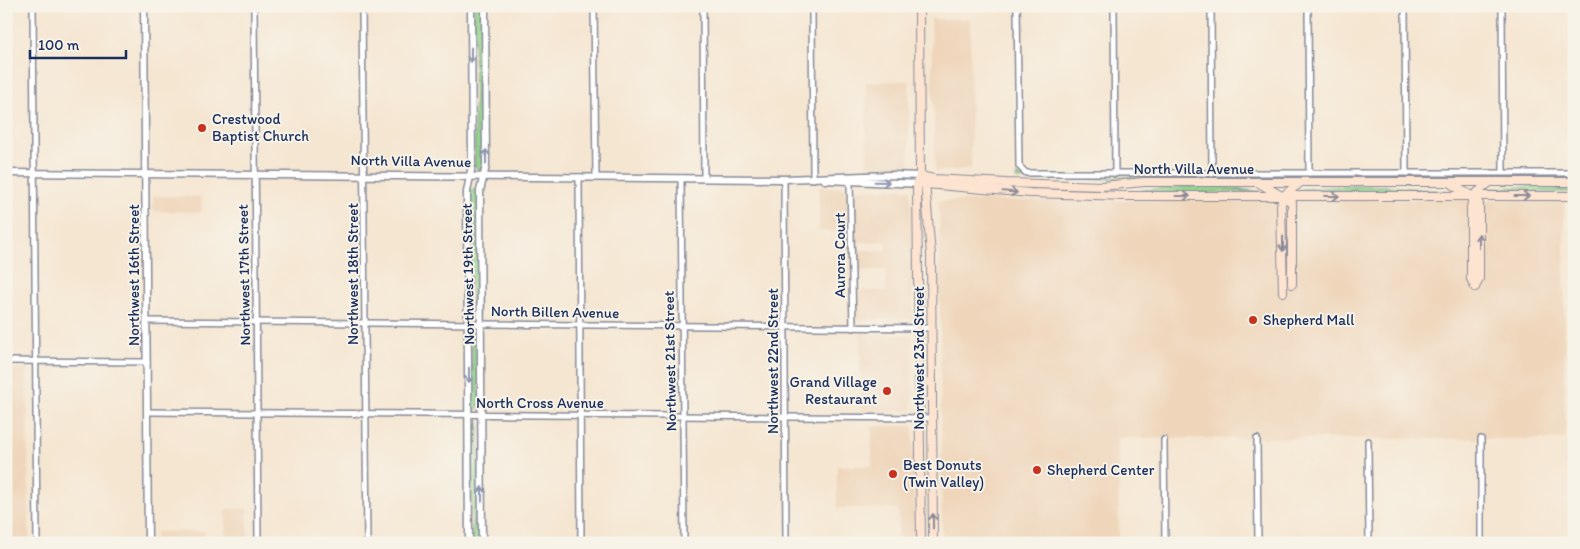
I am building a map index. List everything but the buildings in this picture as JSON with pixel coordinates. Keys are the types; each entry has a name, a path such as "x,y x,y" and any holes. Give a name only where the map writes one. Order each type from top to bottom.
{"main road":[{"name":"Northwest 23rd Street","path":"920,6 918,256 922,543"},
{"path":"918,180 926,184"},
{"name":"North Villa Avenue","path":"918,180 1102,186 1144,182 1574,182"},
{"path":"1102,186 1130,195 1144,182"},
{"path":"1283,292 1281,205 1284,196 1301,182"},
{"path":"1448,182 1457,189 1473,196 1479,204 1480,279 1475,287 1471,279 1470,208 1473,196 1490,182"},
{"path":"1259,183 1292,202 1292,284"},
{"name":"Northwest 23rd Street","path":"926,184 932,256 933,543"},
{"name":"North Villa Avenue","path":"926,184 1030,194 1574,196"},
{"path":"918,225 929,224"},
{"path":"918,256 932,256"},
{"path":"919,291 932,290"},
{"path":"920,343 932,356 921,382"},
{"path":"921,500 933,500"}],"street":[{"path":"32,6 37,543"},
{"name":"Northwest 16th Street","path":"144,6 148,543"},
{"name":"Northwest 17th Street","path":"254,6 258,543"},
{"name":"Northwest 18th Street","path":"362,6 367,543"},
{"name":"Northwest 19th Street","path":"469,543 467,192 472,165 471,6"},
{"name":"Northwest 19th Street","path":"482,543 480,192 486,166 486,6"},
{"path":"594,6 596,177"},
{"path":"702,6 704,178"},
{"path":"812,6 814,179"},
{"name":"North Villa Avenue","path":"1017,6 1019,166 1022,172 1028,174 1574,173"},
{"path":"1114,6 1115,174"},
{"path":"1211,6 1212,174"},
{"path":"1308,6 1309,174"},
{"path":"1405,6 1406,173"},
{"path":"1502,6 1503,173"},
{"name":"North Villa Avenue","path":"6,173 146,172 784,179 891,174 918,180"},
{"path":"579,177 581,543"},
{"name":"Northwest 21st Street","path":"681,178 684,543"},
{"name":"Northwest 22nd Street","path":"784,179 786,543"},
{"name":"North Villa Avenue","path":"814,179 850,183 918,180"},
{"name":"Aurora Court","path":"850,183 853,328"},
{"path":"1574,196 1574,211"},
{"path":"1574,298 1574,426"},
{"name":"North Billen Avenue","path":"147,321 932,328"},
{"path":"6,361 147,362"},
{"name":"North Cross Avenue","path":"147,412 933,418"},
{"path":"1257,439 1258,543"},
{"path":"1481,439 1481,543"},
{"path":"1164,440 1165,543"},
{"path":"1368,441 1368,543"}],"shaded area":[{"path":"931,19 970,19 971,169 935,171"},
{"path":"909,81 909,167 867,169 866,82"},
{"path":"819,187 847,187 847,231 819,231"},
{"path":"855,189 910,189 913,319 856,320 856,291 886,291 886,270 856,270 855,250 886,250 886,242 855,242"},
{"path":"153,196 201,197 202,212 153,211"},
{"name":"Shepherd Mall","path":"1564,199 1565,439 1118,438 1119,543 942,543 939,201"},
{"path":"860,333 912,335 912,411 861,411"},
{"path":"6,369 27,369 29,543 6,543"},
{"path":"872,426 913,426 915,543 899,543 898,509 837,508 837,466 872,466"},
{"path":"226,509 247,509 248,543 226,543"},
{"path":"204,531 204,543 156,543 155,532"}],"green space":[{"path":"474,6 482,6 483,168 479,170 475,166"},
{"path":"1017,175 1023,177 1574,176 1574,178 1016,179"},
{"path":"1574,185 1574,192 1485,192 1490,189"},
{"path":"1214,186 1261,192 1140,193 1144,190"},
{"path":"1386,186 1446,192 1297,192 1303,189"},
{"path":"474,189 477,193 478,314 475,317 472,314 470,192"},
{"path":"475,330 478,332 479,407 476,410 472,408 472,332"},
{"path":"475,419 479,422 479,543 472,543 472,422"}],"place":[{"name":"Crestwood Baptist Church","path":"202,128"},
{"name":"Shepherd Mall","path":"1253,320"},
{"name":"Grand Village Restaurant","path":"887,391"},
{"name":"Shepherd Center","path":"1037,470"},
{"name":"Best Donuts (Twin Valley)","path":"893,474"}]}
